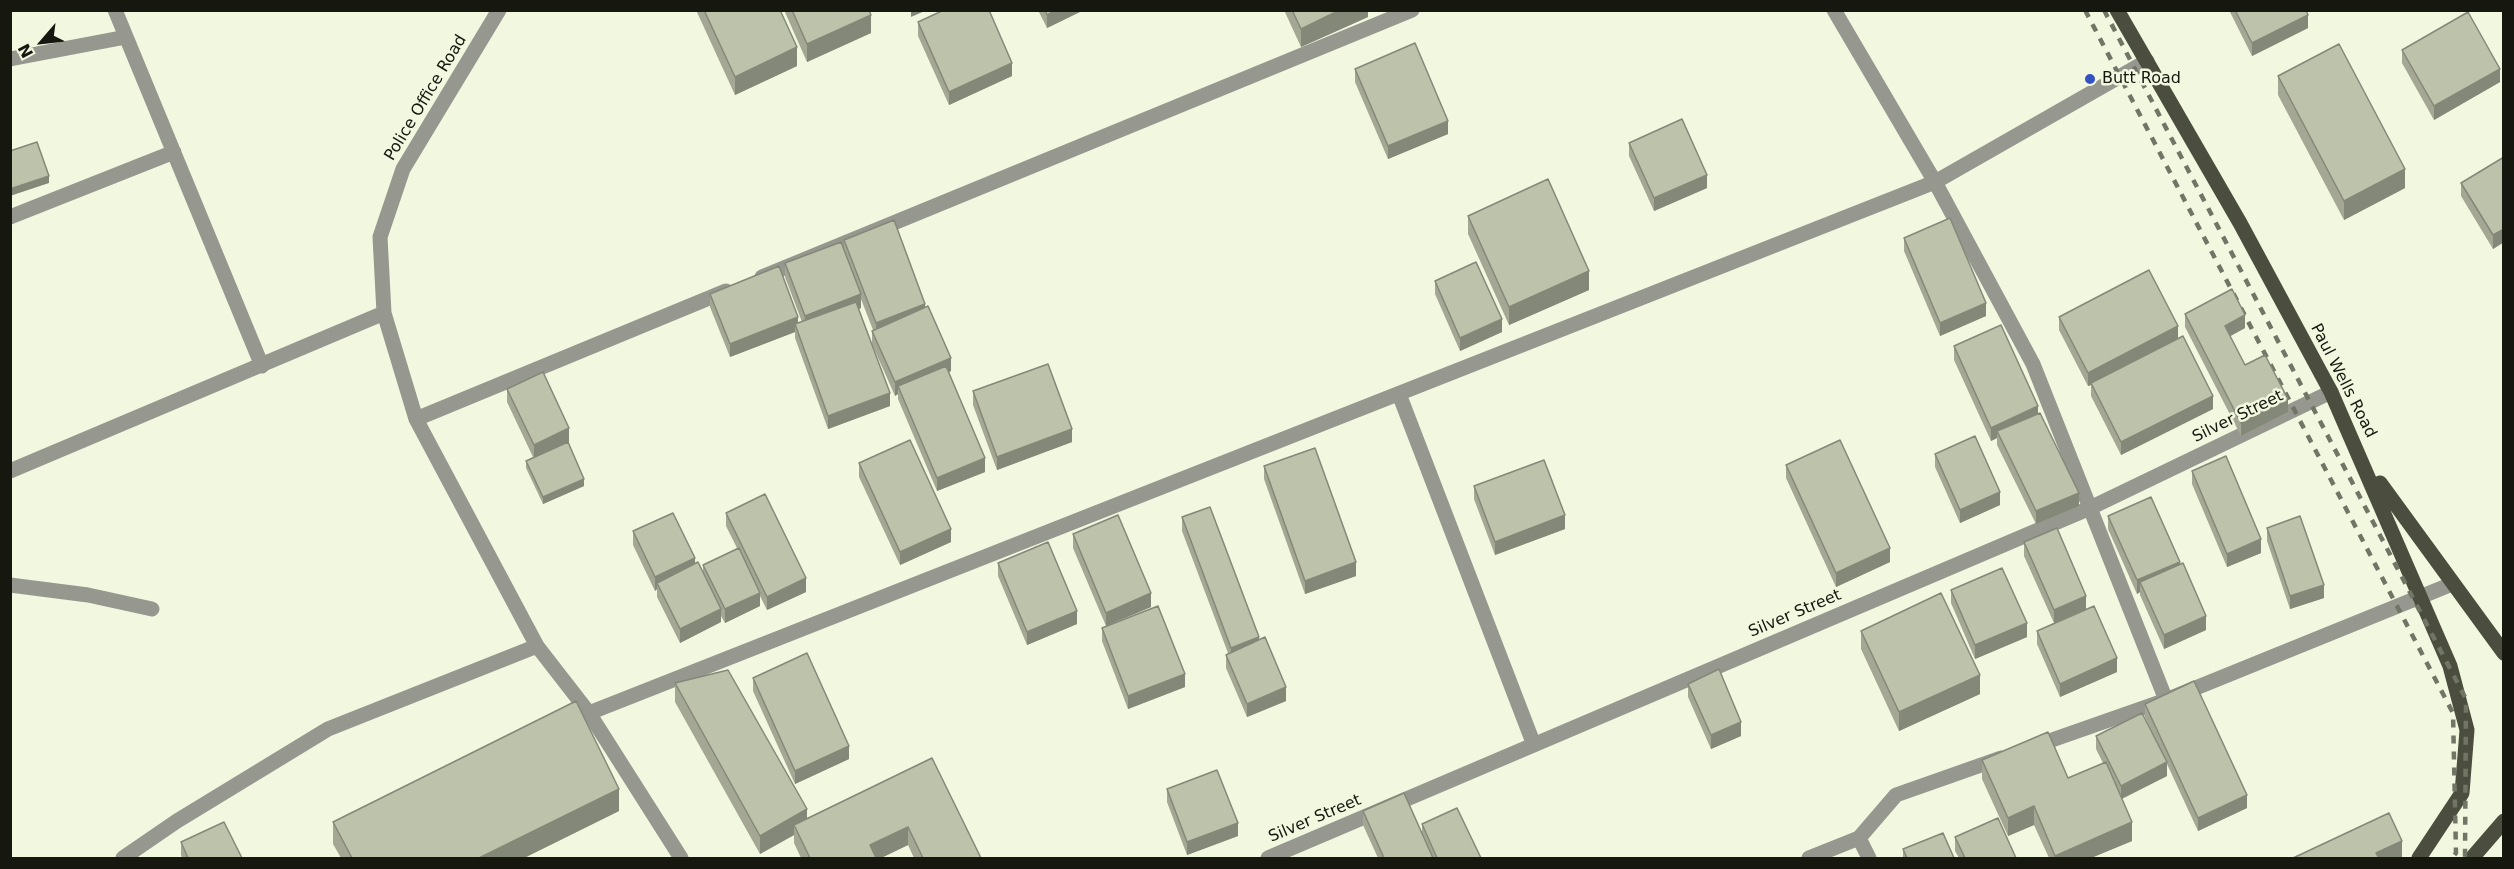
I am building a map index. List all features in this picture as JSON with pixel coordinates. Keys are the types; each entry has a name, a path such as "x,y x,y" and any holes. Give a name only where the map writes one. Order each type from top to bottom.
{"main road":[{"name":"Paul Wells Road","path":"2117,10 2240,224 2331,392 2362,458 2450,666 2467,730 2462,793 2419,858"},
{"path":"2362,458 2504,653"},
{"path":"2472,858 2504,821"}],"street":[{"path":"115,10 262,366"},
{"name":"Police Office Road","path":"499,10 403,170 380,237 384,313 416,419 537,646 589,713 681,858"},
{"path":"416,419 1412,10"},
{"path":"1834,10 1935,182 2033,364 2166,700"},
{"path":"10,58 126,37"},
{"path":"589,713 1935,182 2146,61"},
{"path":"10,217 174,152"},
{"path":"10,471 384,313"},
{"name":"Silver Street","path":"1268,858 2091,508 2331,392"},
{"path":"1399,394 1534,745"},
{"path":"1809,858 1859,838 1896,795 2166,700 2452,584"},
{"path":"10,585 88,596 152,609"},
{"path":"123,858 177,821 328,729 537,646"},
{"path":"1859,838 1869,858"}],"building":[{"path":"704,10 780,10 797,47 735,77"},
{"path":"792,10 869,10 871,15 807,44"},
{"path":"944,10 989,10 1012,63 949,92 918,22"},
{"path":"1045,10 1056,10 1047,15"},
{"path":"1292,10 1340,10 1301,29"},
{"path":"2235,10 2306,10 2308,15 2252,43"},
{"path":"2468,12 2500,69 2434,106 2402,50"},
{"path":"1415,43 1448,121 1388,146 1355,69"},
{"path":"2339,44 2405,169 2344,201 2278,76"},
{"path":"1682,119 1707,175 1654,198 1629,143"},
{"path":"37,142 49,176 10,189 10,151"},
{"path":"2504,157 2504,229 2493,235 2461,183"},
{"path":"1548,179 1589,271 1509,307 1468,216"},
{"path":"1950,218 1986,303 1940,323 1904,238"},
{"path":"894,220 925,304 876,323 844,240"},
{"path":"841,242 861,294 805,316 785,263"},
{"path":"1476,262 1502,319 1460,338 1435,281"},
{"path":"779,266 798,317 730,344 710,294"},
{"path":"2149,270 2178,326 2088,373 2059,317"},
{"path":"2232,289 2245,315 2225,326 2245,365 2265,355 2288,399 2241,423 2185,314"},
{"path":"856,302 890,393 828,416 795,324"},
{"path":"928,306 951,358 895,382 872,331"},
{"path":"2001,325 2038,406 1991,428 1954,346"},
{"path":"2183,336 2213,396 2121,442 2091,383"},
{"path":"1048,364 1072,429 997,457 973,391"},
{"path":"946,366 985,458 937,478 898,386"},
{"path":"543,372 569,428 534,445 507,389"},
{"path":"2040,413 2079,493 2036,511 1997,431"},
{"path":"1975,436 2000,492 1960,510 1935,454"},
{"path":"910,440 951,529 900,552 859,463"},
{"path":"1840,440 1890,548 1836,573 1786,465"},
{"path":"568,442 584,479 543,497 526,461"},
{"path":"1315,448 1356,562 1305,581 1264,466"},
{"path":"2226,456 2261,539 2227,554 2192,471"},
{"path":"1544,460 1565,515 1495,542 1474,486"},
{"path":"765,494 806,578 767,597 726,513"},
{"path":"2151,497 2180,562 2137,580 2108,516"},
{"path":"1210,507 1259,637 1231,648 1182,517"},
{"path":"673,513 695,558 655,577 633,531"},
{"path":"1118,515 1151,593 1106,613 1073,534"},
{"path":"2300,516 2324,585 2290,596 2267,528"},
{"path":"2057,528 2086,596 2054,610 2024,542"},
{"path":"1048,542 1077,611 1027,632 998,563"},
{"path":"739,548 760,593 725,609 703,565"},
{"path":"698,562 721,609 680,629 657,583"},
{"path":"2183,563 2206,616 2164,635 2140,582"},
{"path":"2002,568 2027,623 1975,645 1951,590"},
{"path":"1941,593 1980,675 1899,712 1861,631"},
{"path":"1158,606 1185,674 1128,696 1102,628"},
{"path":"2094,606 2117,658 2060,684 2037,631"},
{"path":"1265,637 1286,687 1247,704 1226,655"},
{"path":"807,653 849,746 795,771 753,678"},
{"path":"1719,669 1741,722 1711,735 1688,684"},
{"path":"728,670 807,809 760,836 675,683"},
{"path":"2194,681 2247,795 2198,818 2145,704"},
{"path":"576,701 619,789 479,858 352,858 333,822"},
{"path":"2142,713 2167,762 2121,786 2096,736"},
{"path":"2048,732 2068,778 2106,762 2132,822 2055,856 2034,806 2008,818 1982,760"},
{"path":"932,758 981,858 923,858 908,827 870,845 876,858 810,858 794,825"},
{"path":"1217,770 1238,823 1187,842 1167,789"},
{"path":"1404,793 1433,858 1384,858 1363,811"},
{"path":"1457,808 1481,858 1437,858 1422,824"},
{"path":"2389,813 2402,841 2376,853 2379,858 2293,858"},
{"path":"1998,818 2016,858 1965,858 1955,837"},
{"path":"224,822 242,858 188,858 181,842"},
{"path":"1943,833 1954,858 1907,858 1903,849"}],"railway":[{"path":"2085,10 2453,713 2456,853 2452,858"},
{"path":"2104,10 2466,699 2465,858"}],"place":[{"name":"Butt Road","path":"2090,79"}]}
